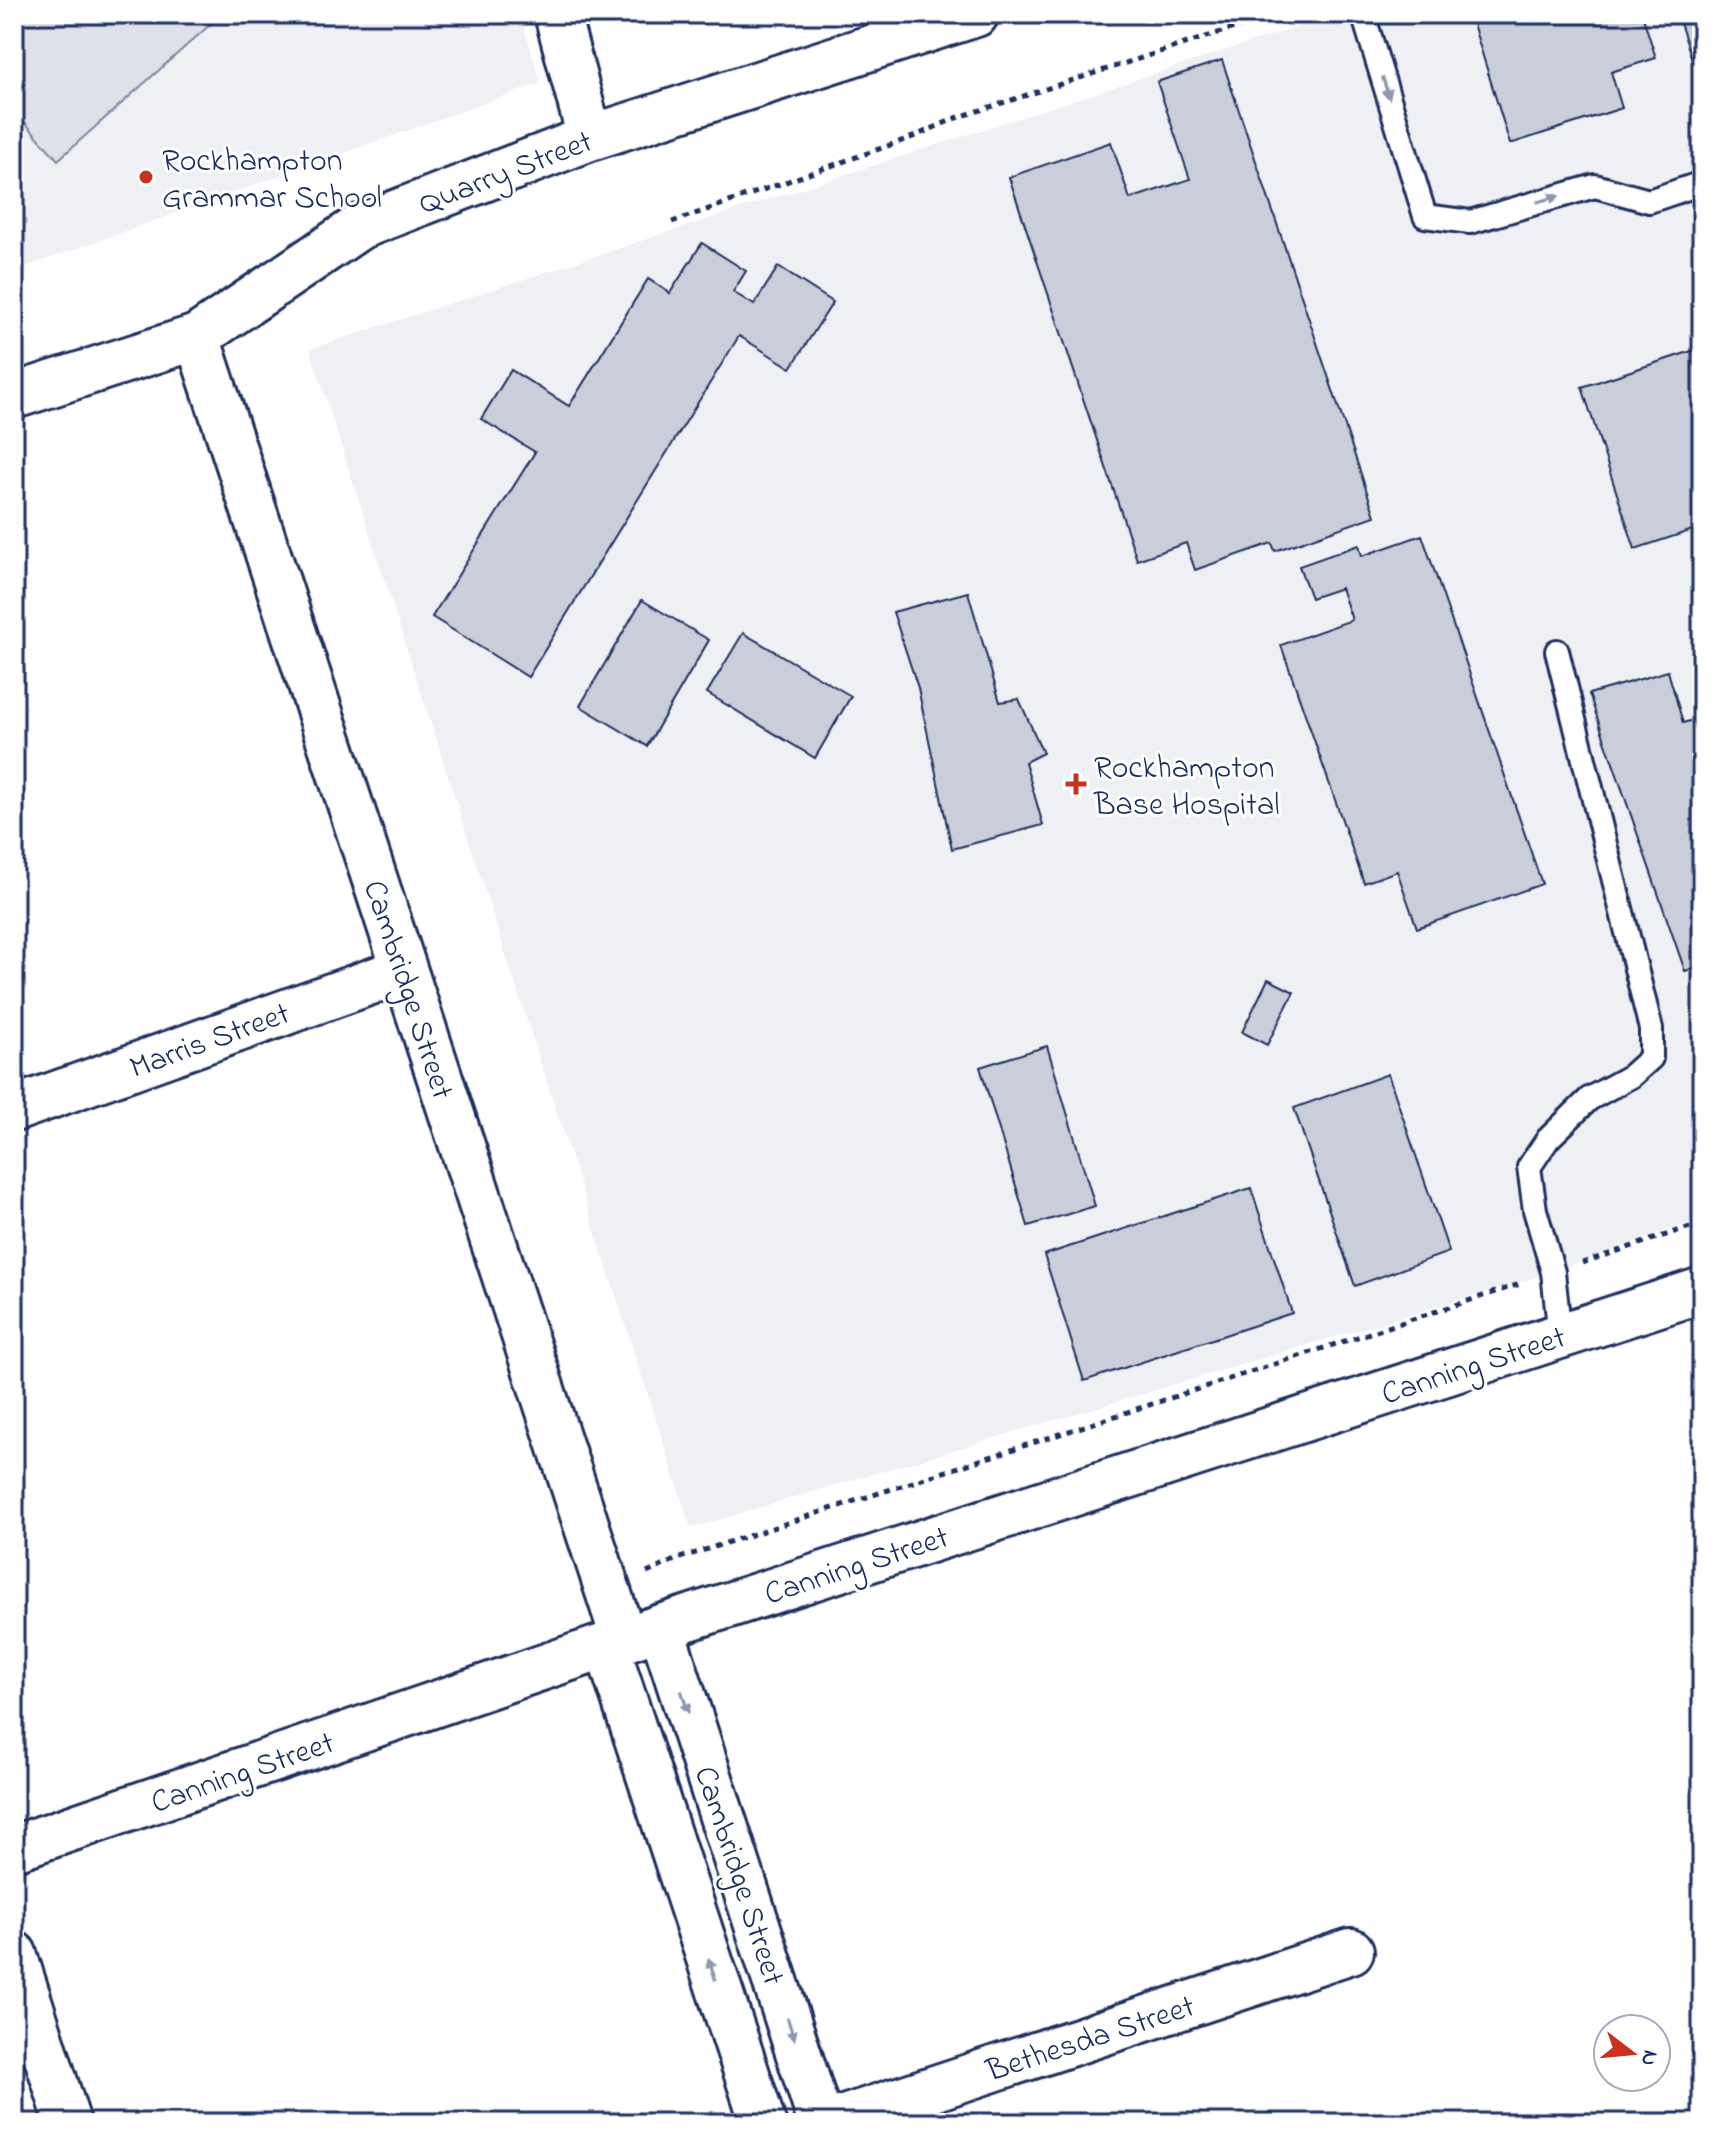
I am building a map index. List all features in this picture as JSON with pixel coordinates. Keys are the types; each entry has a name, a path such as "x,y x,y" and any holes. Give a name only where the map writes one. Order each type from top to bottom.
{"street":[{"path":"557,14 590,138"},
{"name":"Quarry Street","path":"14,396 197,337 359,227 590,138 976,14"},
{"name":"Cambridge Street","path":"197,337 404,970 631,1638 821,2123"},
{"name":"Marris Street","path":"14,1109 404,970"},
{"name":"Canning Street","path":"14,1848 631,1638 1702,1290"},
{"name":"Cambridge Street","path":"631,1638 763,2123"},
{"name":"Bethesda Street","path":"829,2123 1351,1951"},
{"path":"14,1954 68,2123"}],"lane":[{"path":"1363,14 1425,216 1470,222 1595,186 1649,201 1702,183"},
{"path":"1557,651 1651,1029 1651,1058 1631,1076 1589,1099 1548,1139 1529,1167 1535,1210 1553,1272 1560,1336"}],"path":[{"path":"672,222 913,137 956,118 1277,14"},
{"path":"647,1573 677,1559 1702,1223"}],"shaded area":[{"name":"Rockhampton Grammar School","path":"14,14 520,14 541,83 14,271"},
{"path":"14,14 222,14 58,160 14,110"},
{"name":"Rockhampton Base Hospital","path":"1338,14 1702,14 1702,1218 1553,1272 691,1528 310,349"}],"building":[{"path":"1470,14 1642,14 1656,58 1611,72 1622,108 1510,144"},
{"path":"1677,14 1702,14 1702,89"},
{"path":"1222,60 1375,516 1275,551 1272,543 1195,570 1186,543 1137,560 1009,177 1111,142 1130,199 1190,179 1157,82"},
{"path":"702,243 746,271 733,292 754,305 778,267 833,302 791,368 739,336 528,677 432,617 535,452 481,419 511,370 569,406 648,279 670,293"},
{"path":"1702,324 1702,527 1635,549 1582,387 1701,348 1694,327"},
{"path":"1422,535 1542,884 1417,928 1397,871 1364,883 1281,645 1352,620 1341,588 1311,598 1299,566 1359,545 1362,556"},
{"path":"968,592 1000,702 1019,699 1043,753 1025,762 1043,825 952,849 918,688 893,612"},
{"path":"642,600 709,640 647,746 580,706"},
{"path":"743,633 851,696 815,758 707,693"},
{"path":"1668,671 1683,723 1702,717 1702,966 1685,971 1589,694"},
{"path":"1268,979 1294,992 1267,1045 1242,1032"},
{"path":"1047,1046 1095,1206 1028,1226 980,1067"},
{"path":"1388,1074 1449,1252 1355,1286 1294,1108"},
{"path":"1251,1188 1292,1313 1084,1381 1044,1255"}],"place":[{"name":"Rockhampton Grammar School","path":"146,177"},
{"name":"Rockhampton Base Hospital","path":"1076,784"}]}
